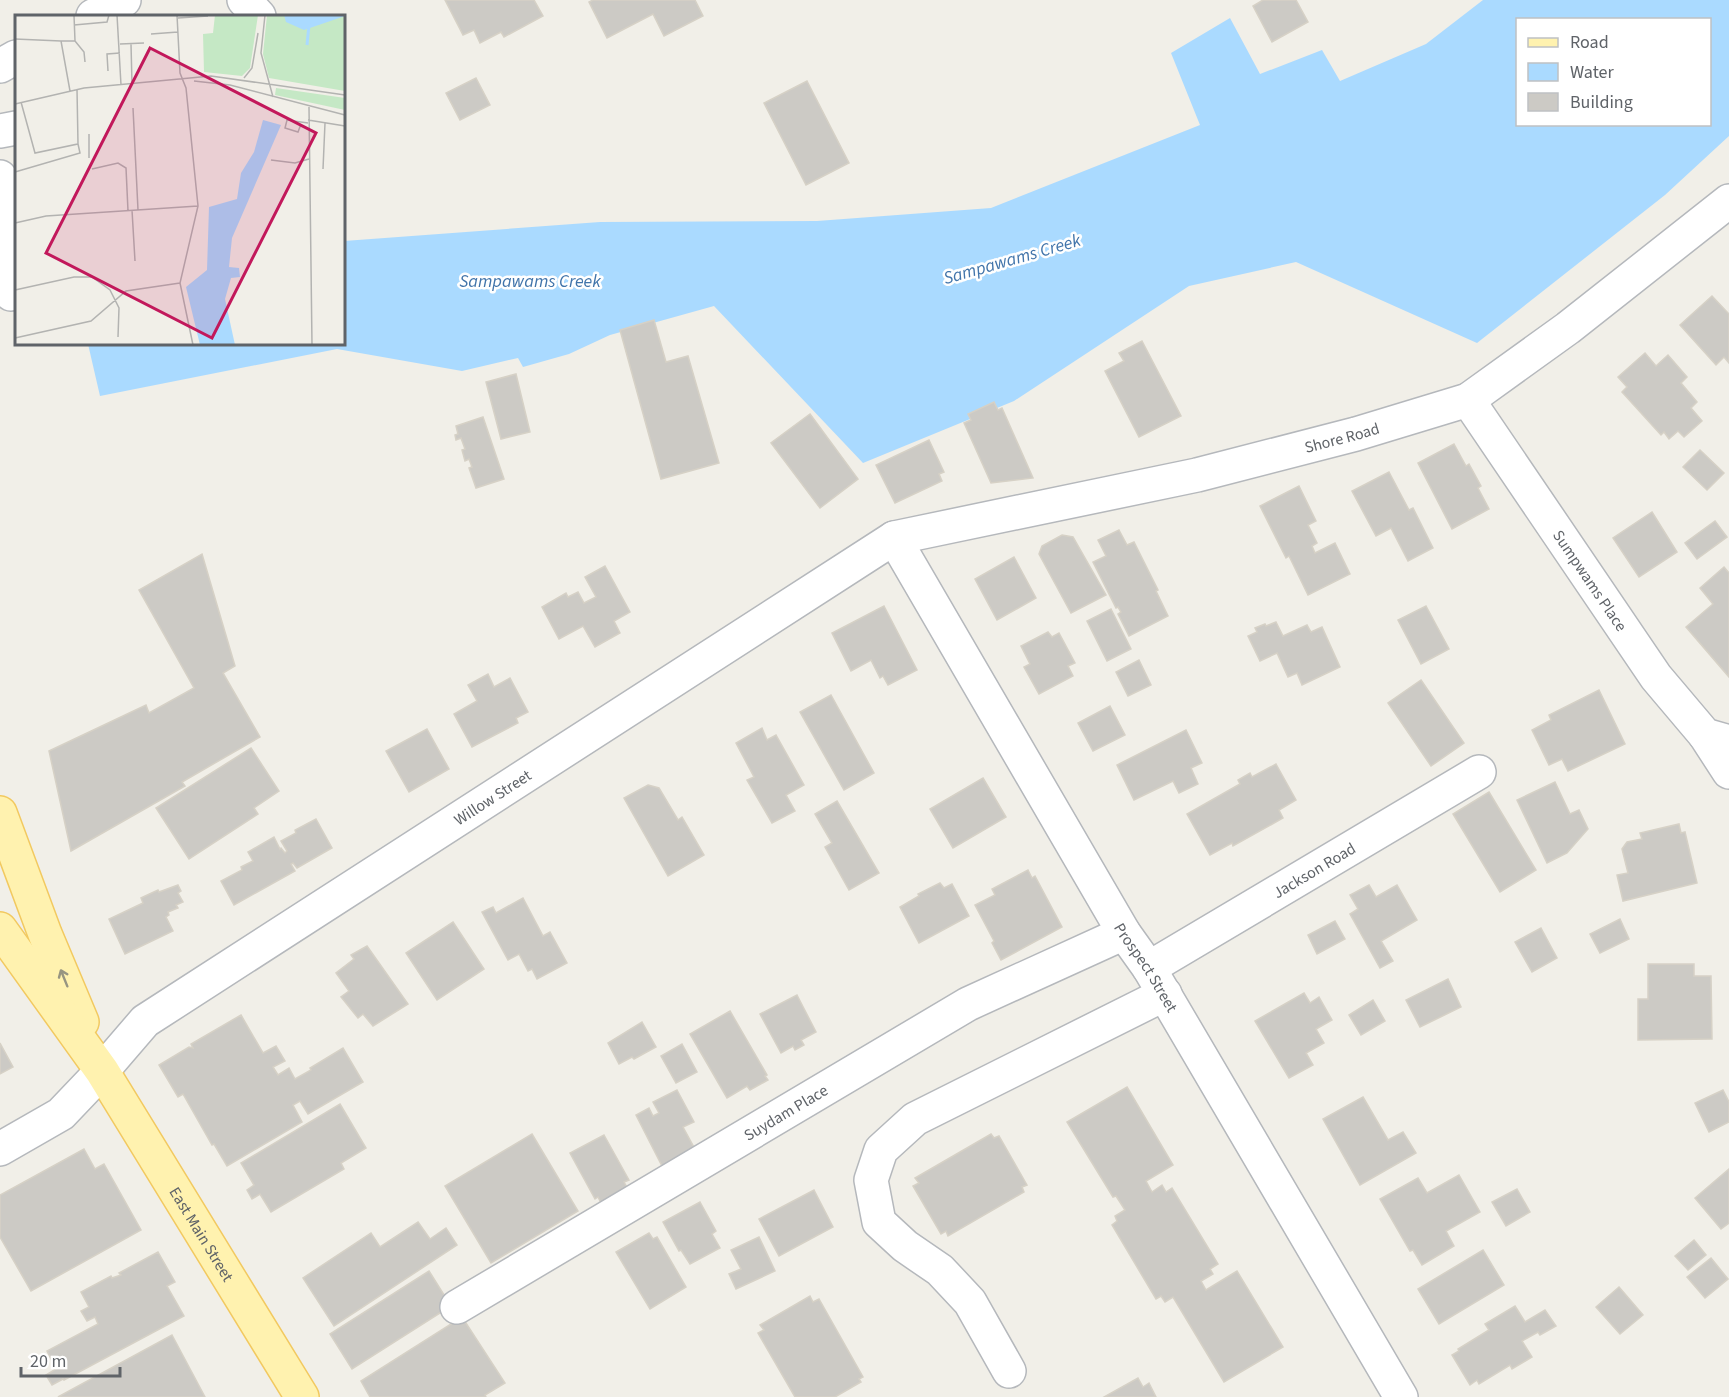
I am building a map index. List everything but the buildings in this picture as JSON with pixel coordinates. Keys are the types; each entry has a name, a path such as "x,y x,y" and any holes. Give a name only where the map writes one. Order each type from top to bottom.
{"main road":[{"name":"East Main Street","path":"0,813 45,934 102,1071"},
{"name":"East Main Street","path":"0,929 102,1071 300,1396"}],"street":[{"path":"95,15 124,0"},
{"path":"244,0 258,15"},
{"path":"0,66 15,58"},
{"path":"0,131 15,128"},
{"path":"0,177 14,236 11,294"},
{"name":"Shore Road","path":"894,538 1197,475 1356,434 1468,400 1568,328 1729,201"},
{"name":"Sumpwams Place","path":"1468,400 1656,677 1717,739 1729,772"},
{"name":"Prospect Street","path":"894,538 1124,933 1157,981 1401,1397"},
{"name":"Willow Street","path":"0,1149 61,1114 145,1021 894,538"},
{"name":"Jackson Road","path":"1009,1371 970,1302 940,1270 904,1246 879,1222 871,1180 881,1150 915,1119 1157,981 1479,772"},
{"name":"Suydam Place","path":"457,1307 968,1004 1124,933"}],"water":[{"name":"Sampawams Creek","path":"1483,0 1729,0 1729,136 1665,195 1477,343 1296,262 1189,286 1014,401 863,463 714,306 610,335 569,354 523,367 518,358 462,371 337,349 100,396 88,345 345,345 345,241 600,222 817,221 991,208 1200,125 1171,53 1230,18 1260,74 1322,50 1340,81 1426,44"}]}
